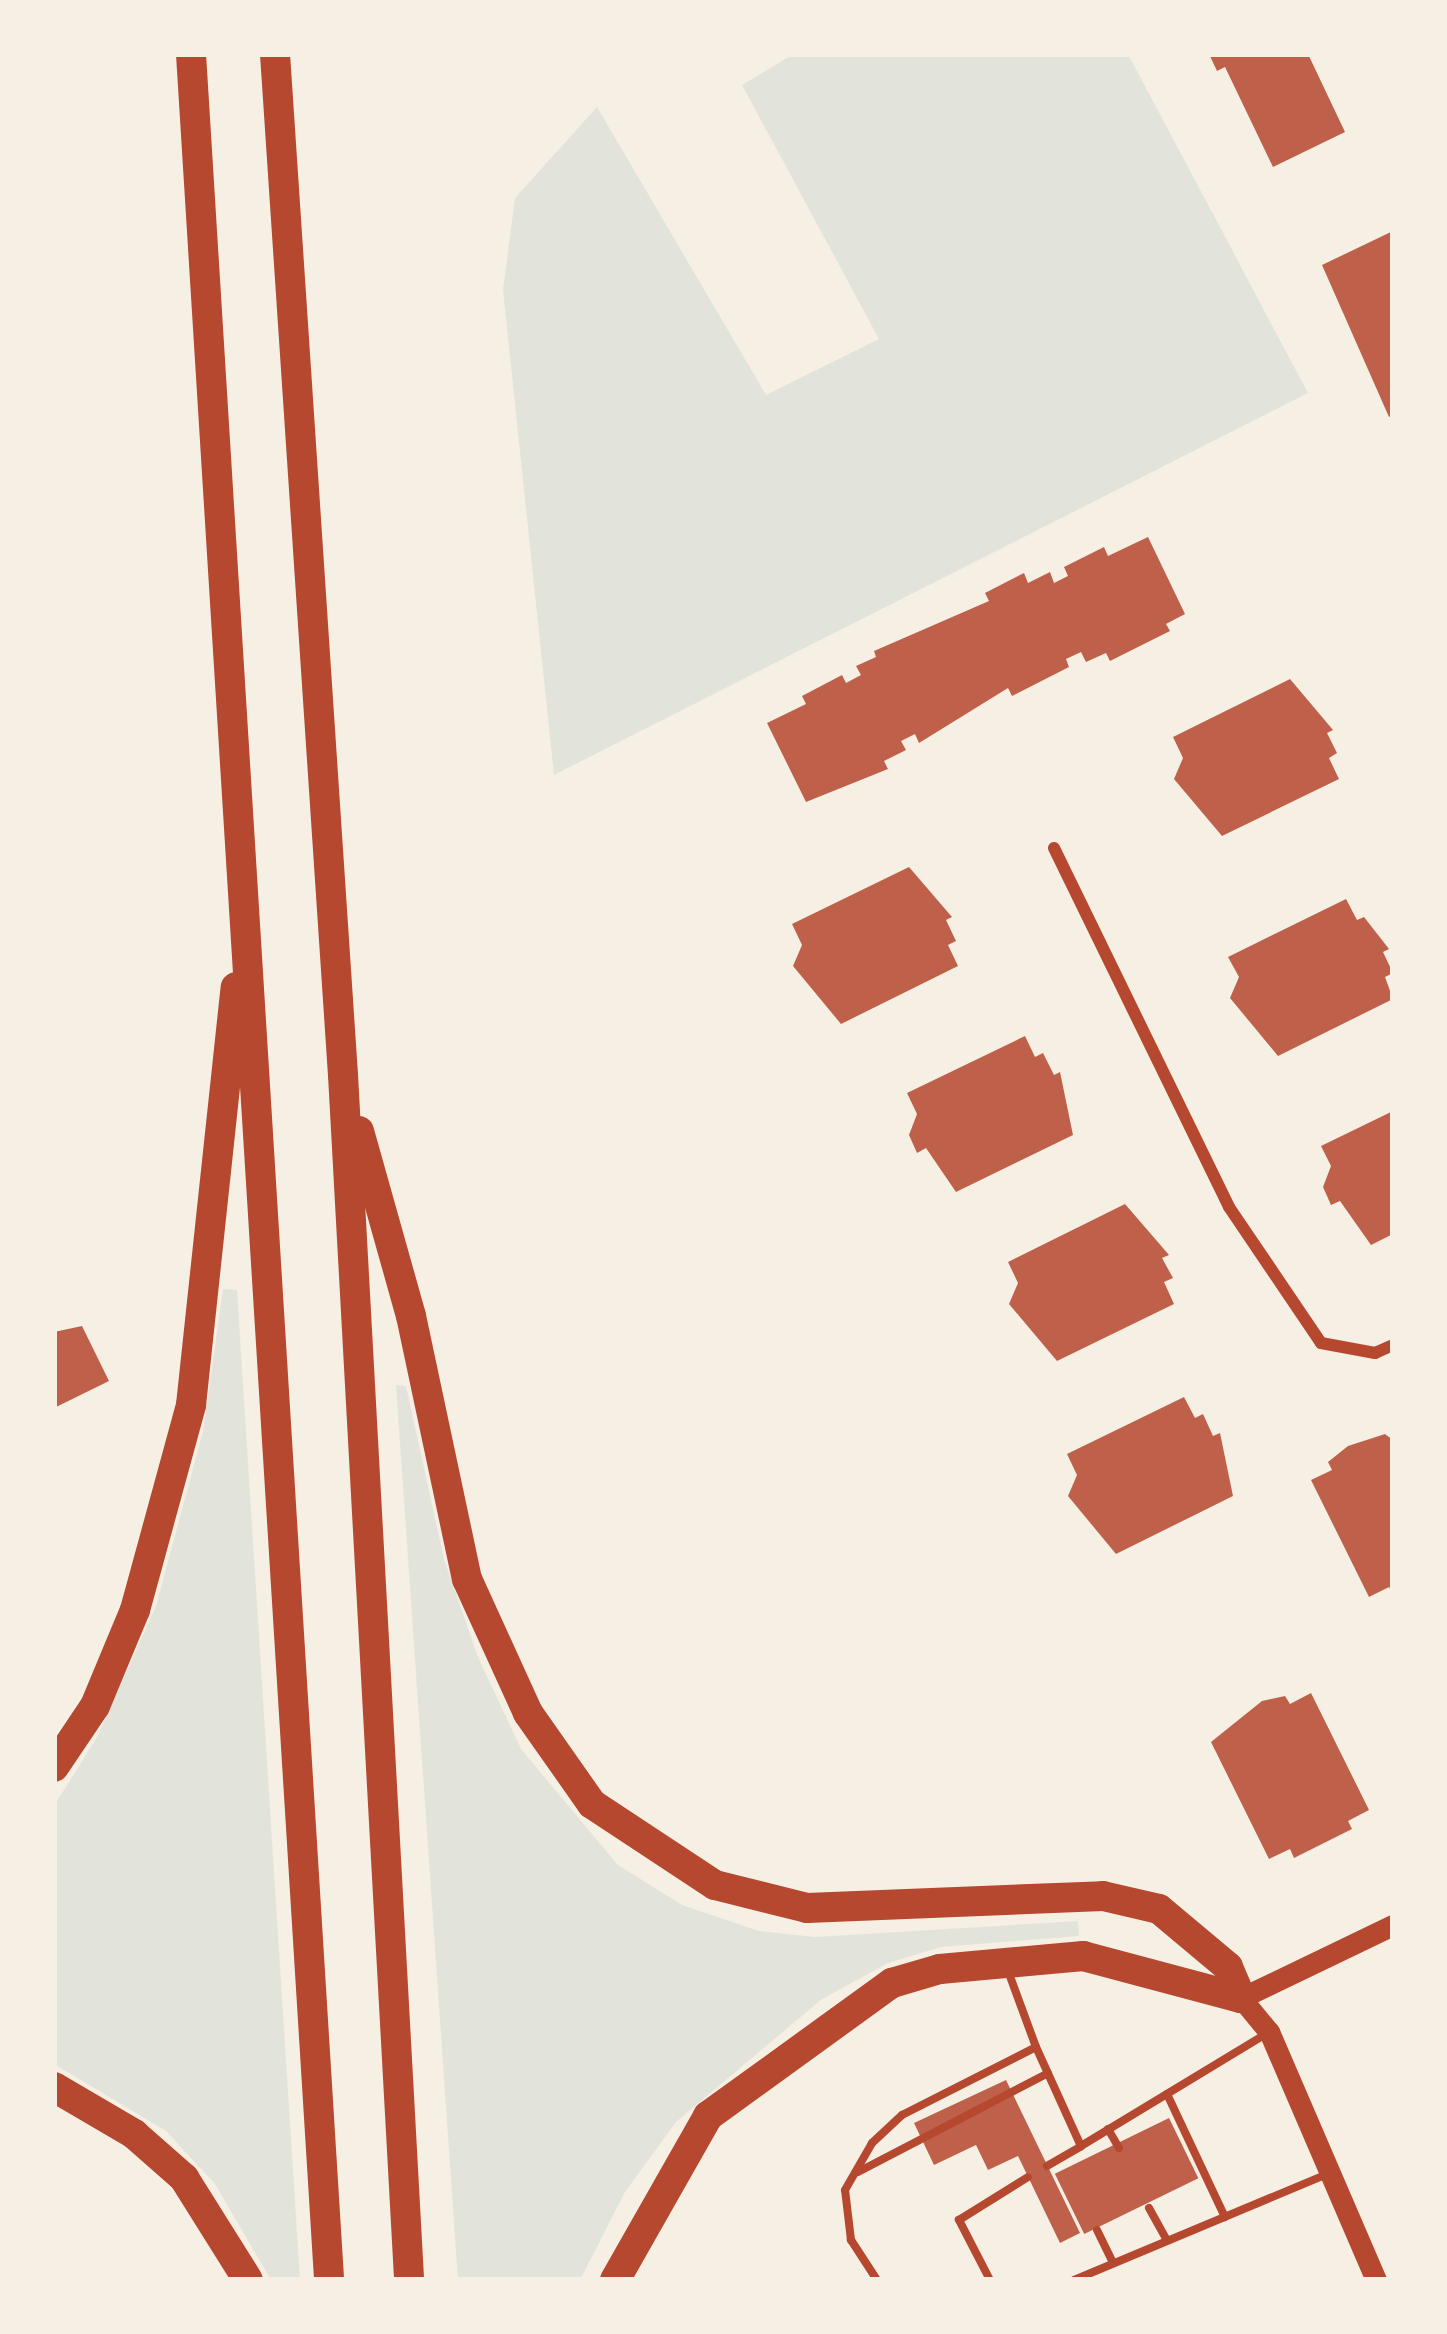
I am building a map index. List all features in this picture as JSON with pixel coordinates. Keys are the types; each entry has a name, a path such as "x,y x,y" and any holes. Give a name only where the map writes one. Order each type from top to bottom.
{"highway":[{"path":"191,54 329,2280"},
{"path":"275,54 343,1075 409,2280"},
{"path":"54,1767 95,1706 135,1610 191,1405 246,915"},
{"path":"343,1075 411,1316 467,1579 528,1713 592,1804 716,1885 807,1908 1103,1896 1159,1909 1228,1967 1241,1998"},
{"path":"615,2280 708,2116 892,1983 1005,1963 1083,1956 1241,1998"},
{"path":"54,2087 134,2134 184,2178 248,2280"}],"street":[{"path":"1054,848 1229,1207 1321,1343 1375,1353 1393,1345"},
{"path":"1376,2280 1269,2032 1241,1998 1393,1925"}],"lane":[{"path":"1005,1963 1036,2048 1081,2146"},
{"path":"1047,2166 1269,2032"},
{"path":"877,2280 851,2240 845,2190 854,2174 902,2115 1036,2048"},
{"path":"854,2174 1048,2073"},
{"path":"1167,2094 1225,2217"},
{"path":"1108,2129 1119,2148"},
{"path":"1063,2158 1070,2172"},
{"path":"1074,2280 1329,2173"},
{"path":"990,2280 959,2220 1028,2177"},
{"path":"1149,2208 1167,2240"},
{"path":"1096,2230 1113,2263"}],"shaded area":[{"path":"794,54 1128,54 1308,393 554,775 503,290 515,198 597,107 766,395 879,339 742,85"},
{"path":"223,1289 237,1290 300,2280 271,2280 215,2184 166,2131 54,2064 54,1806 97,1737 156,1606 203,1431"},
{"path":"396,1385 406,1386 444,1559 478,1657 521,1749 618,1865 682,1905 759,1931 815,1937 1078,1921 1079,1936 941,1947 888,1963 822,1999 676,2122 625,2192 580,2280 458,2280"}],"building":[{"path":"1209,54 1308,54 1345,132 1273,167 1225,67 1217,71"},
{"path":"1393,231 1393,415 1389,417 1322,265"},
{"path":"1148,537 1185,614 1166,624 1170,631 1110,661 1106,653 1086,662 1081,652 1066,659 1069,667 1012,696 1008,688 919,743 915,734 901,741 906,750 884,761 888,769 806,802 767,723 806,704 802,696 842,675 846,683 861,675 856,666 876,657 874,651 989,601 985,593 1024,573 1028,583 1050,572 1054,583 1068,576 1064,567 1104,547 1108,556"},
{"path":"1290,679 1333,730 1327,733 1337,753 1329,758 1339,779 1222,836 1174,779 1183,758 1173,737"},
{"path":"909,867 952,917 946,920 956,941 948,945 958,966 841,1024 793,966 802,945 792,924"},
{"path":"1346,899 1357,920 1364,917 1389,949 1383,952 1393,973 1385,977 1393,999 1278,1056 1230,998 1239,977 1228,957"},
{"path":"1025,1036 1035,1057 1043,1053 1054,1075 1060,1072 1073,1135 956,1192 926,1148 917,1153 909,1135 917,1114 907,1093"},
{"path":"1393,1111 1393,1234 1371,1245 1340,1201 1331,1205 1323,1187 1331,1166 1321,1146"},
{"path":"1125,1204 1169,1255 1162,1258 1173,1278 1164,1282 1174,1304 1057,1361 1009,1304 1018,1283 1008,1262"},
{"path":"82,1326 109,1381 54,1408 54,1332"},
{"path":"1184,1397 1195,1418 1203,1414 1213,1436 1220,1433 1233,1496 1116,1554 1068,1496 1077,1475 1067,1454"},
{"path":"1385,1434 1393,1440 1393,1594 1389,1587 1369,1597 1311,1480 1332,1470 1328,1462 1348,1446"},
{"path":"1311,1693 1369,1810 1348,1821 1352,1829 1294,1858 1290,1849 1269,1859 1211,1742 1262,1701 1285,1696 1290,1704"},
{"path":"1006,2080 1080,2233 1060,2243 1018,2156 988,2170 976,2145 934,2165 914,2123"},
{"path":"1169,2118 1198,2178 1084,2234 1055,2174"}]}
